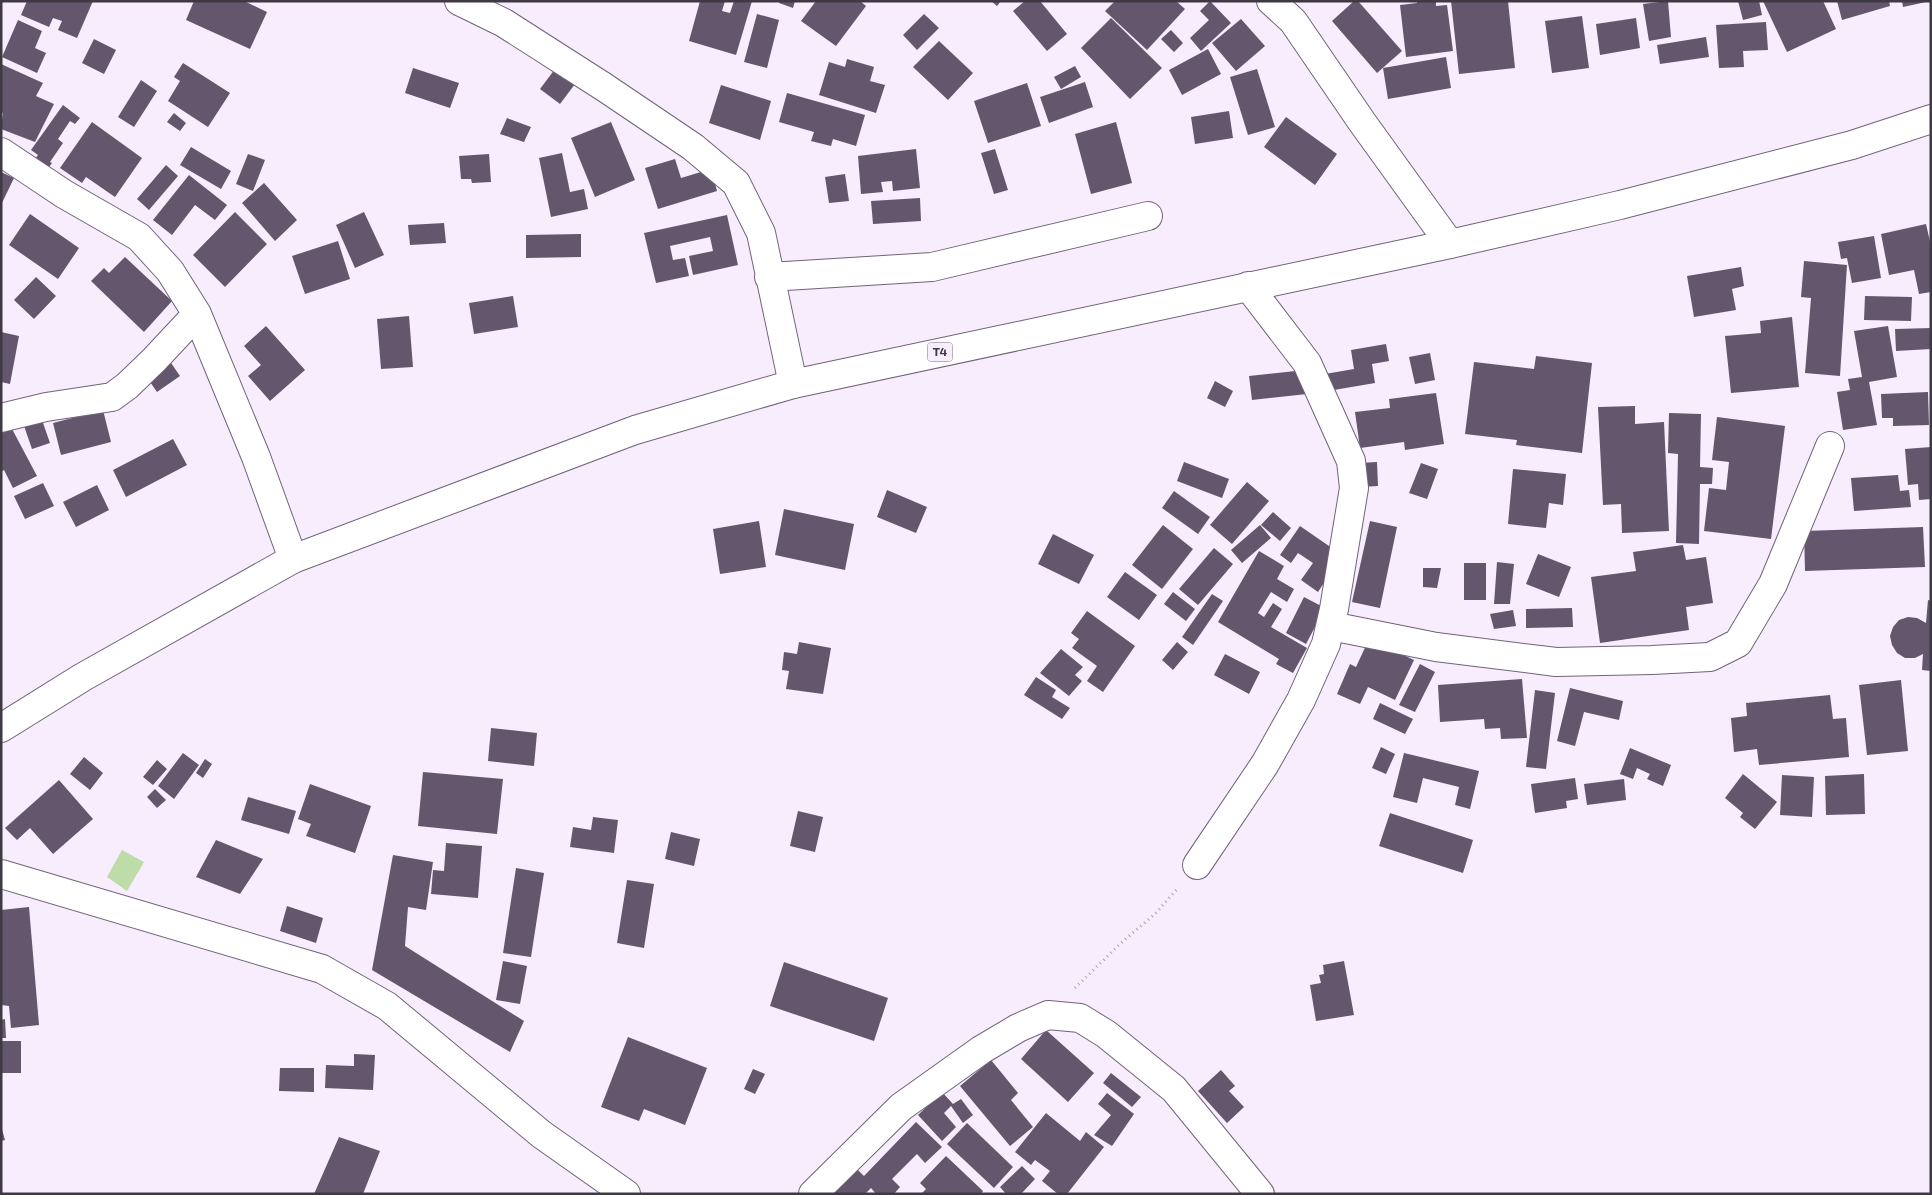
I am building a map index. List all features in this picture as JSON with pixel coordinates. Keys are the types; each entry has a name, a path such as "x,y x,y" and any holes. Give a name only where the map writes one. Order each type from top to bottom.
{"main road":[{"path":"459,1 504,24 604,86 693,147 736,183 761,234 793,384"},
{"path":"1271,1 1292,21 1450,244"},
{"name":"T4","path":"1,728 83,677 293,559 635,430 793,384 1450,244 1620,205 1842,147 1931,119"},
{"path":"1,152 64,194 139,237 170,271 197,314 256,457 293,559"},
{"path":"769,277 932,266 1148,216"},
{"path":"1197,865 1265,764 1301,700 1326,644 1331,626 1354,488 1351,461 1307,363 1248,286"},
{"path":"1,418 112,397 127,386 154,360 197,314"},
{"path":"1331,626 1436,647 1556,662 1710,657 1738,643 1773,584 1830,446"},
{"path":"1,874 322,969 387,1006 541,1134 626,1194"},
{"path":"813,1194 900,1107 996,1041 1018,1028 1048,1015 1080,1018 1106,1034 1174,1089 1260,1194"}],"path":[{"path":"1048,1015 1121,943 1155,914 1197,865"}],"green space":[{"path":"122,850 144,862 127,891 107,877"}],"building":[{"path":"27,1 93,1 77,38 58,30 62,21 53,18 49,27 21,15"},
{"path":"194,1 244,1 267,12 250,49 186,20"},
{"path":"700,1 725,1 722,11 730,13 734,1 752,1 736,55 689,41"},
{"path":"780,1 795,1 793,8 779,3"},
{"path":"816,1 860,1 866,6 836,46 801,21"},
{"path":"991,1 1001,1 997,6"},
{"path":"1025,1 1040,1 1067,34 1047,51 1013,11"},
{"path":"1115,1 1176,1 1185,9 1147,50 1105,11"},
{"path":"1210,1 1231,23 1201,51 1190,38 1209,20 1200,11"},
{"path":"1354,1 1358,1 1402,51 1377,73 1332,21"},
{"path":"1417,1 1436,1 1436,6 1447,5 1453,51 1406,57 1400,5 1417,3"},
{"path":"1451,1 1508,1 1515,68 1459,74"},
{"path":"1668,1 1671,37 1649,41 1643,4"},
{"path":"1738,1 1759,1 1762,15 1743,20"},
{"path":"1763,1 1823,1 1836,29 1787,52"},
{"path":"1837,1 1889,1 1890,6 1842,20"},
{"path":"1902,1 1926,1 1926,2 1903,7"},
{"path":"757,14 779,20 767,68 744,62"},
{"path":"924,14 939,28 917,50 903,35"},
{"path":"1582,16 1589,68 1552,73 1545,21"},
{"path":"1111,18 1162,68 1130,99 1081,48"},
{"path":"1636,18 1640,48 1600,55 1596,24"},
{"path":"1241,19 1265,46 1236,71 1212,43"},
{"path":"18,20 42,31 35,48 46,53 37,73 2,57"},
{"path":"1766,22 1768,50 1743,51 1744,67 1719,68 1716,25"},
{"path":"1171,30 1183,43 1174,52 1161,39"},
{"path":"1706,37 1709,57 1660,64 1657,45"},
{"path":"94,39 116,50 104,74 82,63"},
{"path":"939,41 973,73 948,100 913,67"},
{"path":"1208,49 1221,74 1182,95 1169,70"},
{"path":"1446,57 1451,88 1388,99 1383,68"},
{"path":"847,59 874,67 870,81 885,85 876,113 819,95 829,62 845,67"},
{"path":"183,63 230,93 208,127 168,101 180,81 174,77"},
{"path":"1,64 43,83 36,96 54,104 35,142 1,129 3,113 1,112"},
{"path":"1075,66 1081,77 1061,89 1054,77"},
{"path":"413,68 459,83 450,108 405,93"},
{"path":"555,69 575,84 560,104 540,89"},
{"path":"1257,69 1275,127 1248,135 1230,77"},
{"path":"141,80 157,91 134,127 118,117"},
{"path":"1085,82 1093,107 1049,123 1040,97"},
{"path":"1027,83 1041,126 988,143 974,101"},
{"path":"721,85 771,101 760,140 709,123"},
{"path":"787,93 865,115 856,146 833,139 831,146 811,141 814,132 779,122"},
{"path":"63,105 80,118 75,124 70,121 58,139 63,143 43,175 30,166 38,155 31,150"},
{"path":"1229,111 1233,138 1195,144 1191,117"},
{"path":"174,113 186,123 180,131 167,122"},
{"path":"1286,117 1337,154 1315,185 1264,147"},
{"path":"507,118 531,127 524,142 500,134"},
{"path":"92,122 142,158 115,197 86,177 82,183 60,168"},
{"path":"611,122 635,180 595,197 571,138"},
{"path":"1116,122 1132,183 1091,194 1075,134"},
{"path":"191,147 231,171 221,189 180,165"},
{"path":"916,149 920,188 893,191 892,181 881,182 883,192 861,194 858,156"},
{"path":"995,149 1008,190 994,194 981,153"},
{"path":"562,153 570,192 584,189 588,209 551,217 539,158"},
{"path":"248,154 265,160 253,191 236,184"},
{"path":"489,154 491,182 472,183 471,179 461,179 459,156"},
{"path":"675,159 681,178 711,169 717,191 658,209 645,168"},
{"path":"166,165 178,176 149,210 137,199"},
{"path":"1,172 14,178 1,205"},
{"path":"845,174 849,201 829,203 825,177"},
{"path":"189,175 227,205 215,220 195,205 172,235 153,220"},
{"path":"264,183 297,220 275,241 242,203"},
{"path":"920,198 921,221 873,224 871,201"},
{"path":"235,212 267,244 225,287 193,255"},
{"path":"364,212 384,255 355,268 336,225"},
{"path":"30,214 79,248 58,279 9,245"},
{"path":"727,215 738,265 693,275 689,256 713,251 710,237 670,246 673,260 685,258 689,276 656,283 644,233"},
{"path":"444,223 446,243 410,245 408,225"},
{"path":"1926,224 1931,246 1931,292 1919,294 1914,270 1889,275 1881,234"},
{"path":"581,234 581,257 526,258 526,235"},
{"path":"1874,236 1881,278 1852,283 1847,258 1841,259 1838,242"},
{"path":"338,241 350,279 305,294 292,256"},
{"path":"125,257 172,301 144,332 91,281 104,268 109,273"},
{"path":"1804,261 1847,265 1840,376 1805,373 1811,298 1801,297"},
{"path":"1741,267 1744,286 1732,289 1736,310 1694,317 1687,276"},
{"path":"36,277 56,296 34,319 14,300"},
{"path":"513,296 518,327 474,334 469,303"},
{"path":"1865,296 1912,297 1911,321 1864,320"},
{"path":"409,316 413,367 381,369 377,319"},
{"path":"1792,317 1799,387 1731,393 1725,336 1761,333 1760,321"},
{"path":"266,326 305,370 270,401 248,376 261,365 244,346"},
{"path":"1888,326 1897,377 1869,382 1877,425 1843,430 1837,392 1850,390 1848,379 1862,377 1854,331"},
{"path":"1931,328 1931,349 1896,351 1895,329"},
{"path":"1,332 19,336 10,384 1,382"},
{"path":"1386,344 1389,361 1372,364 1375,383 1328,391 1325,374 1354,369 1351,350"},
{"path":"160,347 180,376 157,392 137,363"},
{"path":"1430,353 1435,380 1415,384 1409,357"},
{"path":"1536,356 1592,363 1582,453 1516,445 1517,440 1465,434 1474,362 1534,369"},
{"path":"1305,370 1307,394 1252,400 1249,376"},
{"path":"1215,381 1233,391 1225,407 1207,398"},
{"path":"1928,392 1929,425 1893,426 1893,418 1882,418 1881,394"},
{"path":"1436,393 1444,444 1405,450 1404,442 1360,448 1355,412 1390,408 1389,399"},
{"path":"1635,406 1635,424 1664,422 1669,531 1622,533 1621,504 1603,505 1598,407"},
{"path":"103,410 111,442 61,455 53,423"},
{"path":"1669,413 1701,414 1700,467 1713,468 1712,484 1700,484 1699,544 1676,543 1678,454 1668,453"},
{"path":"1717,417 1785,426 1771,539 1704,531 1709,488 1726,490 1729,462 1712,460"},
{"path":"42,420 50,443 32,449 24,426"},
{"path":"11,427 37,476 13,488 4,470 1,472 1,432"},
{"path":"173,439 187,465 126,497 113,470"},
{"path":"1931,447 1931,499 1919,500 1918,484 1908,485 1905,449"},
{"path":"1184,462 1229,479 1222,498 1177,481"},
{"path":"1377,462 1378,486 1361,487 1359,463"},
{"path":"1421,463 1438,469 1427,499 1409,493"},
{"path":"1513,469 1566,474 1563,505 1549,503 1546,528 1508,524"},
{"path":"1898,475 1900,491 1909,490 1911,507 1854,511 1851,478"},
{"path":"1247,482 1269,501 1232,544 1210,525"},
{"path":"43,483 54,506 25,519 14,496"},
{"path":"97,485 109,510 76,527 63,502"},
{"path":"887,490 927,507 916,533 877,517"},
{"path":"1174,491 1210,517 1198,534 1162,508"},
{"path":"784,509 854,524 845,570 775,555"},
{"path":"1273,512 1291,528 1280,541 1261,525"},
{"path":"759,521 766,567 720,574 713,529"},
{"path":"1370,521 1397,527 1380,608 1352,602"},
{"path":"1163,525 1193,549 1162,589 1132,565"},
{"path":"1260,525 1271,538 1242,563 1231,550"},
{"path":"1300,526 1342,555 1318,592 1301,580 1313,563 1298,553 1291,563 1280,555"},
{"path":"1923,527 1925,567 1805,571 1804,531"},
{"path":"1053,534 1094,555 1079,584 1038,564"},
{"path":"1683,545 1686,560 1706,557 1713,603 1686,607 1689,630 1600,643 1591,577 1636,571 1633,552"},
{"path":"1214,548 1233,564 1198,605 1179,589"},
{"path":"1259,551 1284,566 1277,579 1294,589 1287,602 1271,592 1258,613 1264,617 1273,603 1282,609 1271,627 1307,648 1293,673 1276,664 1279,659 1218,622"},
{"path":"1538,554 1571,567 1559,597 1526,584"},
{"path":"1497,562 1514,564 1510,604 1494,604"},
{"path":"1464,563 1486,563 1486,600 1464,600"},
{"path":"1423,568 1441,568 1437,588 1423,587"},
{"path":"1125,572 1157,595 1139,620 1107,597"},
{"path":"1173,592 1195,609 1186,621 1164,604"},
{"path":"1212,594 1223,601 1193,645 1182,637"},
{"path":"1304,597 1325,608 1306,644 1286,633"},
{"path":"1928,600 1931,601 1931,671 1922,670 1923,654 1915,658 1905,658 1897,653 1892,645 1890,636 1893,627 1899,620 1908,617 1917,618 1926,623"},
{"path":"1572,608 1573,627 1526,628 1526,609"},
{"path":"1513,610 1516,626 1494,629 1490,614"},
{"path":"1087,611 1135,646 1103,692 1087,681 1097,666 1072,648 1079,639 1071,633"},
{"path":"1369,639 1414,660 1395,700 1368,687 1360,704 1337,694 1350,664 1356,667"},
{"path":"799,642 831,648 823,694 786,689 789,671 782,670 784,652 797,654"},
{"path":"1177,642 1188,652 1173,670 1162,660"},
{"path":"1061,649 1083,667 1075,675 1082,681 1069,696 1040,673"},
{"path":"1225,654 1260,672 1249,694 1214,675"},
{"path":"1420,664 1435,672 1415,712 1399,705"},
{"path":"1036,677 1056,690 1052,697 1070,708 1062,719 1024,695"},
{"path":"1522,679 1527,738 1501,739 1500,728 1485,729 1484,719 1440,722 1438,685"},
{"path":"1901,680 1908,751 1867,755 1859,685"},
{"path":"1570,688 1623,701 1619,720 1584,712 1575,746 1557,741"},
{"path":"1535,690 1555,693 1546,769 1526,767"},
{"path":"1830,695 1833,719 1846,718 1849,757 1759,765 1757,749 1734,752 1731,718 1747,716 1746,703"},
{"path":"1380,703 1413,719 1405,734 1373,719"},
{"path":"491,728 537,733 534,766 488,761"},
{"path":"1381,747 1395,754 1386,774 1372,768"},
{"path":"1630,748 1671,765 1663,786 1647,779 1650,774 1637,768 1633,779 1620,774"},
{"path":"183,753 199,765 174,799 158,786"},
{"path":"1404,753 1479,771 1470,809 1455,805 1459,787 1423,778 1417,803 1393,797"},
{"path":"84,757 103,773 90,790 70,774"},
{"path":"205,759 212,764 203,778 196,773"},
{"path":"157,760 167,769 153,785 143,777"},
{"path":"423,772 503,779 497,834 418,826"},
{"path":"1743,774 1777,802 1755,829 1740,817 1743,813 1725,798"},
{"path":"1864,774 1865,814 1826,815 1825,776"},
{"path":"1782,775 1814,777 1812,817 1780,815"},
{"path":"1575,778 1578,799 1566,801 1567,808 1535,813 1531,784"},
{"path":"1624,779 1626,800 1587,805 1584,784"},
{"path":"59,780 93,819 53,854 30,828 17,840 5,828"},
{"path":"310,784 371,806 355,853 306,836 311,824 298,819"},
{"path":"155,789 166,800 157,808 147,797"},
{"path":"248,797 296,811 289,834 241,820"},
{"path":"798,811 823,817 815,852 790,846"},
{"path":"1390,813 1473,840 1463,873 1379,846"},
{"path":"593,817 618,820 614,853 570,847 573,827 591,830"},
{"path":"671,832 700,839 694,866 665,859"},
{"path":"216,840 263,859 240,894 196,877"},
{"path":"446,843 482,846 478,898 431,894 433,870 444,871"},
{"path":"393,855 433,862 426,910 408,907 405,946 524,1021 510,1052 372,970"},
{"path":"516,868 544,873 531,957 503,953"},
{"path":"627,880 654,884 644,948 617,943"},
{"path":"287,906 323,918 316,943 280,931"},
{"path":"29,907 39,1025 11,1028 9,1006 1,1005 1,910"},
{"path":"503,961 527,966 520,1004 496,1000"},
{"path":"1344,961 1354,1015 1316,1021 1310,985 1321,983 1319,975 1324,974 1323,965"},
{"path":"784,962 888,998 874,1041 770,1006"},
{"path":"5,1019 6,1038 1,1038 1,1020"},
{"path":"1046,1030 1094,1073 1068,1102 1021,1059"},
{"path":"628,1037 707,1068 685,1125 644,1109 639,1121 601,1107"},
{"path":"1,1041 21,1041 21,1073 1,1073"},
{"path":"354,1054 375,1055 373,1090 325,1088 326,1065 354,1066"},
{"path":"991,1060 1018,1093 1011,1100 1033,1127 1010,1146 960,1086"},
{"path":"280,1068 314,1068 314,1092 279,1091"},
{"path":"753,1069 765,1074 755,1094 744,1089"},
{"path":"1221,1070 1235,1086 1229,1091 1244,1107 1227,1123 1198,1091"},
{"path":"1111,1073 1141,1097 1132,1107 1103,1083"},
{"path":"942,1092 953,1104 961,1099 973,1115 963,1123 951,1106 944,1113 956,1127 942,1141 918,1115"},
{"path":"1107,1093 1134,1114 1112,1146 1094,1135 1111,1115 1098,1104"},
{"path":"1046,1113 1080,1141 1086,1132 1104,1147 1067,1194 1058,1194 1042,1181 1050,1171 1035,1160 1031,1165 1015,1152"},
{"path":"916,1122 942,1147 925,1163 917,1154 892,1179 900,1187 894,1194 876,1194 871,1188 865,1194 835,1194 834,1192 857,1169 864,1176"},
{"path":"967,1123 1013,1167 994,1188 947,1144"},
{"path":"1,1126 5,1140 1,1141"},
{"path":"339,1137 380,1151 363,1194 314,1194"},
{"path":"946,1156 983,1191 981,1194 921,1194 926,1189 920,1183"},
{"path":"1022,1166 1035,1179 1021,1194 1006,1194 1000,1187"}]}
